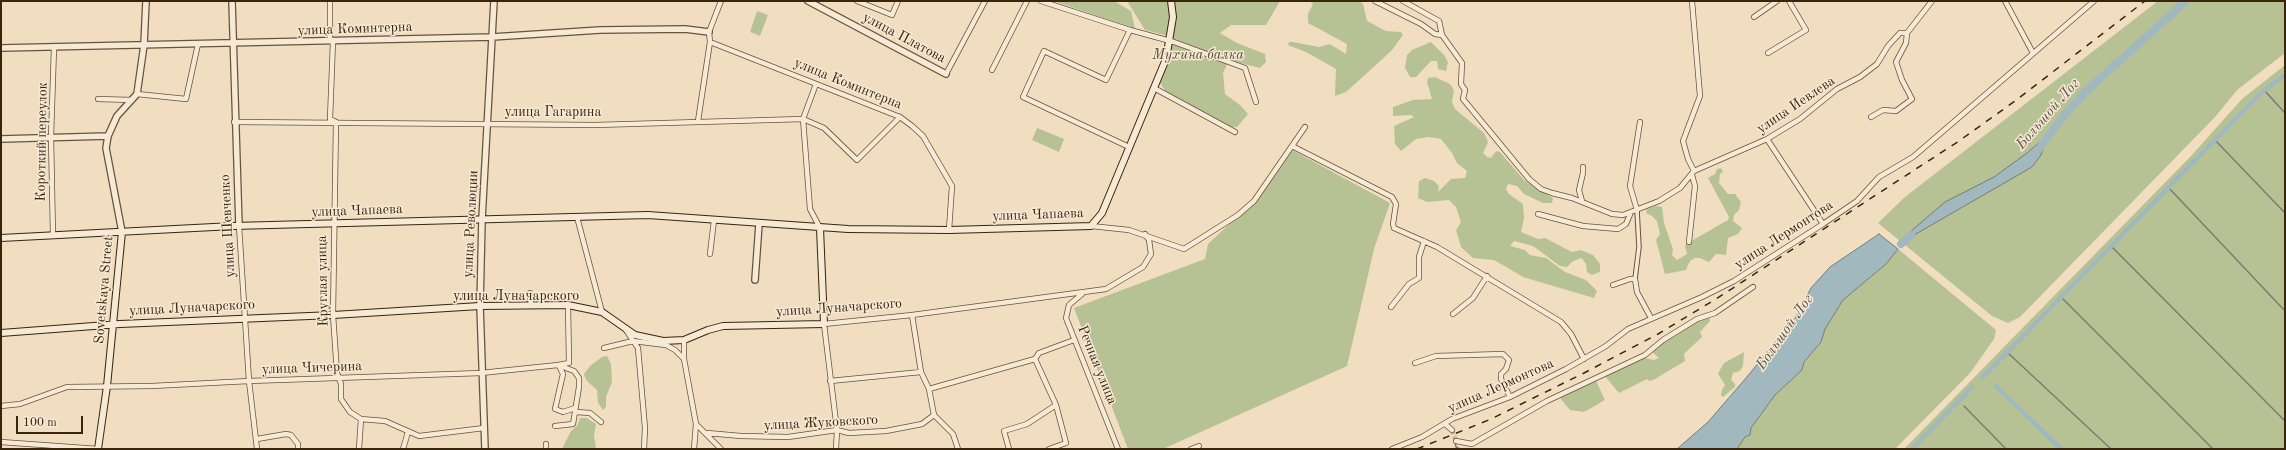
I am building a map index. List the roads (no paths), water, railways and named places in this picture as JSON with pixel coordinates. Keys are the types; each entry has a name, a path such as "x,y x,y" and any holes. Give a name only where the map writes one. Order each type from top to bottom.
{"main road":[{"path":"1091,226 1102,213 1154,88 1170,41 1172,17 1171,1"},
{"name":"улица Чапаева","path":"1,238 239,226 648,215 820,228 949,230 1091,226"},
{"path":"820,228 824,324"},
{"name":"Sovetskaya Street","path":"98,449 107,386 122,232"},
{"name":"улица Луначарского","path":"1,333 113,324 333,315 480,306 531,305 568,305 602,312 635,335 652,340 672,342 684,340 708,330 723,326 824,324"}],"street":[{"path":"146,1 144,45 137,94 186,100 198,44"},
{"name":"улица Шевченко","path":"232,1 234,122 239,226 249,381 257,449"},
{"name":"Круглая улица","path":"330,1 332,41 330,119 336,122 333,224 333,315 338,379 341,384 341,399 350,412 361,419"},
{"name":"улица Революции","path":"485,449 481,374 480,306 482,219 494,1"},
{"path":"698,121 710,42 709,32 721,1"},
{"name":"улица Платова","path":"808,1 946,74"},
{"path":"857,1 892,15 898,1"},
{"path":"946,74 985,1"},
{"path":"992,70 1027,1"},
{"path":"1041,1 1130,30 1170,41 1245,68 1256,102"},
{"path":"1375,1 1421,24 1435,34 1442,35"},
{"name":"улица Иевлева","path":"1403,1 1439,21 1442,35 1462,63 1461,84 1465,90 1463,99 1529,179 1540,189 1582,201 1612,214 1623,215 1659,202 1680,188 1693,173 1767,139 1800,119 1837,89 1870,70 1900,33 1908,33 1932,1"},
{"path":"1689,242 1695,186 1693,173 1683,140 1700,96 1692,1"},
{"path":"1754,17 1777,1"},
{"path":"1768,53 1806,30 1789,1"},
{"path":"2005,1 2033,53"},
{"name":"улица Лермонтова","path":"1392,449 1422,437 1452,420 1510,397 1584,359 1628,329 1727,284 1823,224 1856,201 1879,177 1913,157 2094,1"},
{"name":"улица Коминтерна","path":"1,48 492,37 600,30 685,29 709,32"},
{"path":"1129,147 1023,97 1044,51 1106,80 1130,30"},
{"path":"1871,117 1883,110 1896,111 1912,99 1902,80 1896,62 1906,43 1908,33"},
{"name":"улица Коминтерна","path":"710,42 900,117 923,136 952,186 949,230"},
{"name":"Короткий переулок","path":"53,236 51,137 54,48"},
{"path":"816,84 803,119 810,209 820,228"},
{"path":"1154,88 1235,132"},
{"name":"Sovetskaya Street","path":"122,232 106,148 108,136 117,116 137,94"},
{"path":"98,99 132,100"},
{"name":"улица Гагарина","path":"234,122 595,125 803,119 824,128 857,160 900,117"},
{"path":"1640,122 1630,186 1637,210 1640,247 1635,279 1637,292 1651,318"},
{"name":"улица Чапаева","path":"1091,226 1116,228 1145,234 1167,244 1184,249 1203,239 1238,215 1254,201 1305,127"},
{"path":"1,139 108,136"},
{"path":"1767,139 1823,224"},
{"path":"1292,146 1392,197 1396,204 1393,224 1394,228 1424,241 1487,276 1566,327 1584,359"},
{"path":"1582,201 1579,190 1583,167"},
{"path":"1538,214 1583,226 1618,229 1626,224 1631,212"},
{"path":"577,217 602,312"},
{"path":"710,254 714,220"},
{"path":"754,280 759,224"},
{"name":"улица Луначарского","path":"824,324 912,315 1082,294 1106,289 1143,267 1151,254 1150,240 1145,234"},
{"path":"1391,307 1409,284 1419,278 1419,257 1424,241"},
{"path":"1453,314 1473,298 1487,276"},
{"path":"1613,285 1630,278 1635,279"},
{"name":"улица Лермонтова","path":"1456,441 1472,444 1547,401 1645,355 1663,340 1697,319 1715,313 1753,287"},
{"path":"530,293 531,305"},
{"name":"Речная улица","path":"1082,294 1069,305 1066,318 1118,449"},
{"path":"558,365 569,362 568,305"},
{"path":"912,315 921,372 929,389 934,415 953,434 958,449"},
{"path":"824,324 836,430 836,449"},
{"path":"626,330 638,348 645,428 644,449"},
{"path":"684,340 684,359 696,424 694,449"},
{"path":"929,389 1035,359 1038,353 1074,340"},
{"path":"604,348 633,341 666,345 675,350 684,359"},
{"path":"1416,363 1436,356 1504,354 1509,360 1506,369 1501,374 1501,379 1510,397"},
{"path":"1035,359 1056,405 1066,443 1049,449"},
{"path":"555,426 573,424 579,387 579,378 574,371 558,365"},
{"path":"558,365 562,368 563,374 555,409 563,412 576,410 590,413 601,422"},
{"name":"улица Чичерина","path":"1,406 20,404 67,387 152,386 249,381 481,374 558,365"},
{"path":"830,381 921,372"},
{"path":"1009,449 1004,431 1027,424 1056,405"},
{"name":"улица Жуковского","path":"706,433 741,436 788,437 836,430 849,433 913,427 922,424 934,415"},
{"path":"359,449 361,419 385,421 408,432 427,436 484,428"},
{"path":"696,424 722,449"},
{"path":"1445,424 1452,430"},
{"path":"403,449 408,432"},
{"path":"257,439 291,435 298,444 298,449"},
{"path":"1,442 98,449"},
{"path":"1191,449 1199,446"}],"water":[{"path":"2047,136 2041,155 2032,167 1902,242 1910,232 1945,202 1994,177 2027,153"},
{"path":"1879,234 1898,249 1886,264 1843,300 1825,329 1821,342 1804,362 1802,370 1775,395 1751,428 1750,435 1745,437 1737,449 1677,449 1708,422 1746,378 1796,317 1811,288 1830,267"}],"waterway":[{"name":"Большой Лог","path":"2039,149 2061,119 2085,92 2186,1"},
{"path":"1982,378 2261,93 2285,75"},
{"path":"2264,90 2285,113"},
{"path":"2215,140 2285,213"},
{"path":"2168,187 2285,311"},
{"name":"Большой Лог","path":"1901,244 1911,235"},
{"path":"2111,246 2285,421"},
{"path":"2061,297 2213,449"},
{"path":"2007,352 2111,449"},
{"path":"1996,386 2061,449"},
{"path":"1912,449 1972,387"},
{"path":"1964,406 2006,449"},
{"path":"1455,442 1456,447 1460,449"}],"tunnel":[{"path":"1452,430 1456,441"}],"railway":[{"path":"1417,449 1491,419 1584,373 1658,334 1716,299 1959,141 2015,101 2145,1"}],"park label":[{"name":"Мухина балка","path":"1198,55"}]}
